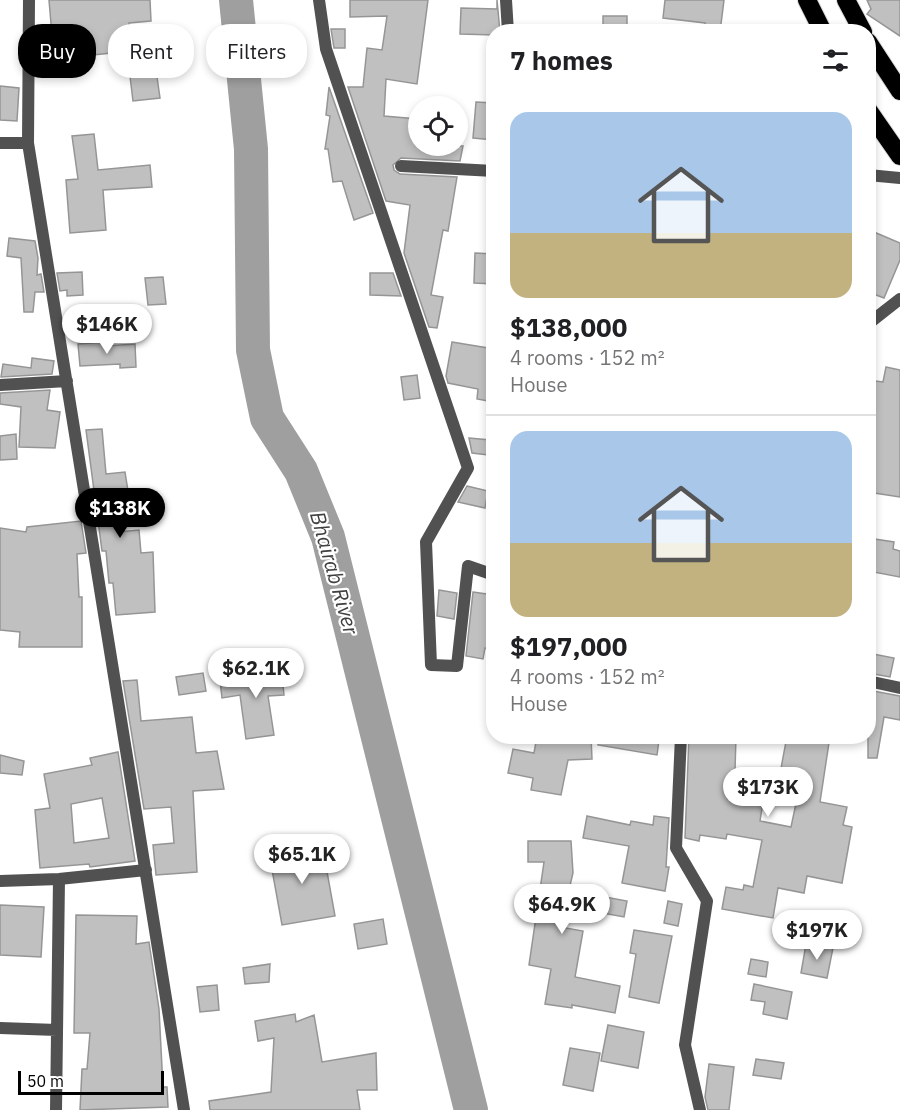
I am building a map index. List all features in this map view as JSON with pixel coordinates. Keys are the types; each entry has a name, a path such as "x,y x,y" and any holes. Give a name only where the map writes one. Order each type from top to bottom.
{"highway":[{"path":"807,0 819,24"},
{"path":"846,0 859,24"},
{"path":"876,54 900,91"},
{"path":"876,122 900,156"}],"street":[{"path":"28,0 28,142 184,1110"},
{"path":"319,0 326,49 468,468 426,542 431,665 457,666 468,566 486,572"},
{"path":"506,0 508,24"},
{"path":"0,143 28,142"},
{"path":"401,166 486,171"},
{"path":"876,176 900,178"},
{"path":"876,318 900,299"},
{"path":"0,385 67,381"},
{"path":"876,683 900,688"},
{"path":"681,744 676,848 707,901 685,1046 700,1110"},
{"path":"0,881 59,879 146,870"},
{"path":"56,1110 59,879"},
{"path":"0,1029 57,1030"}],"building":[{"path":"49,0 150,0 151,21 108,24 108,53 96,55 96,24 51,24"},
{"path":"350,0 428,0 417,84 386,79 384,116 408,118 408,156 461,156 460,161 401,158 393,165 394,170 400,174 457,177 448,231 443,230 431,295 443,297 437,328 429,327 404,253 410,205 386,201 348,87 363,87 367,48 382,50 387,16 350,17"},
{"path":"497,0 499,24 486,24 486,35 460,34 461,8 497,9"},
{"path":"665,0 724,0 721,24 663,18"},
{"path":"867,0 900,0 900,36 867,14 871,9"},
{"path":"603,16 627,16 627,24 603,24"},
{"path":"331,29 345,29 345,48 334,48"},
{"path":"130,78 157,78 160,98 133,101"},
{"path":"0,86 19,88 17,121 0,120"},
{"path":"329,87 373,213 354,220 342,181 333,182 328,149 325,149 330,116 326,115"},
{"path":"476,102 486,103 486,139 473,138"},
{"path":"94,134 98,170 150,165 152,187 103,190 106,230 70,233 66,180 78,179 72,136"},
{"path":"876,233 900,243 900,260 884,298 876,295"},
{"path":"9,238 35,241 38,258 37,275 41,274 44,292 35,292 33,312 24,312 21,258 7,256"},
{"path":"475,253 486,254 486,284 474,283"},
{"path":"82,272 83,295 67,296 67,290 60,291 57,273"},
{"path":"370,273 393,273 401,296 370,295"},
{"path":"163,277 166,304 148,305 145,278"},
{"path":"105,342 105,346 135,344 136,367 120,368 120,364 80,366 78,344"},
{"path":"452,342 486,348 486,401 477,399 478,389 448,383 446,376"},
{"path":"32,358 54,361 52,374 1,377 3,364 31,368"},
{"path":"886,367 900,370 900,497 876,493 876,381 883,382"},
{"path":"417,375 420,398 404,400 401,377"},
{"path":"50,390 47,410 60,412 55,448 19,447 21,407 0,404 0,393"},
{"path":"102,429 106,474 125,472 128,491 115,492 117,532 139,530 141,553 153,552 155,612 116,615 113,583 109,583 106,551 102,551 86,430"},
{"path":"16,434 17,459 0,460 0,436"},
{"path":"469,438 486,440 486,455 472,453"},
{"path":"467,486 486,491 485,508 458,502"},
{"path":"81,521 86,553 77,554 79,597 82,597 82,647 19,647 20,632 0,630 0,528 26,532 27,527"},
{"path":"876,539 894,542 893,549 900,551 900,577 876,572"},
{"path":"439,590 457,593 454,619 437,616"},
{"path":"473,592 486,594 486,648 483,659 466,656"},
{"path":"876,655 894,658 890,677 876,674"},
{"path":"281,666 284,695 268,696 274,735 246,739 240,695 222,698 220,680 266,672 265,668"},
{"path":"203,673 206,691 179,695 176,677"},
{"path":"137,680 141,721 192,717 196,753 217,751 224,789 193,791 197,872 156,875 153,845 174,843 171,807 144,809 123,681"},
{"path":"876,692 900,696 900,720 884,717 877,758 868,758 868,744 876,744"},
{"path":"536,744 591,744 592,759 568,760 561,795 531,790 533,778 508,773 513,749 534,753"},
{"path":"598,744 658,744 657,755"},
{"path":"689,744 736,744 735,771 767,776 760,821 791,827 798,794 777,790 786,744 829,744 820,802 847,807 843,825 852,827 842,883 807,876 804,893 778,888 773,918 722,909 726,887 743,890 744,885 753,887 762,840 727,834 726,839 700,835 699,841 685,838"},
{"path":"118,752 135,861 90,867 89,864 40,868 35,810 50,808 44,774 92,765 90,758","holes":["102,798 109,838 74,843 71,804"]},
{"path":"0,755 24,761 22,775 0,773"},
{"path":"587,816 630,825 631,821 653,825 654,816 669,818 666,867 669,867 665,891 622,883 629,846 583,838"},
{"path":"528,841 571,841 573,873 560,927 583,931 575,977 620,986 615,1013 572,1005 572,1008 545,1004 551,969 529,965 544,862 528,862"},
{"path":"322,844 335,916 282,925 269,853"},
{"path":"605,897 627,901 624,917 602,913"},
{"path":"668,901 682,904 678,926 664,923"},
{"path":"0,905 44,907 41,957 0,955"},
{"path":"76,915 137,916 136,944 149,942 159,1009 163,1087 167,1087 168,1107 80,1110 82,1069 87,1069 90,1033 74,1033"},
{"path":"383,919 387,944 358,949 354,924"},
{"path":"634,930 672,936 659,1003 629,997 636,954 630,953"},
{"path":"806,944 833,948 827,978 801,973"},
{"path":"751,959 768,962 766,977 748,974"},
{"path":"270,964 269,982 245,984 243,968"},
{"path":"754,984 792,992 787,1019 763,1014 765,1002 751,1000"},
{"path":"217,985 219,1010 200,1012 197,987"},
{"path":"295,1014 296,1022 314,1015 322,1062 376,1053 377,1090 357,1090 360,1110 210,1110 209,1101 271,1092 274,1038 258,1041 255,1021"},
{"path":"608,1025 644,1032 638,1068 601,1061"},
{"path":"570,1048 600,1053 593,1091 563,1085"},
{"path":"756,1059 784,1063 781,1079 753,1075"},
{"path":"709,1064 734,1067 729,1110 708,1110 705,1097"}],"waterway":[{"name":"Bhairab River","path":"236,0 251,149 253,350 267,418 301,471 328,537 471,1110"}]}
